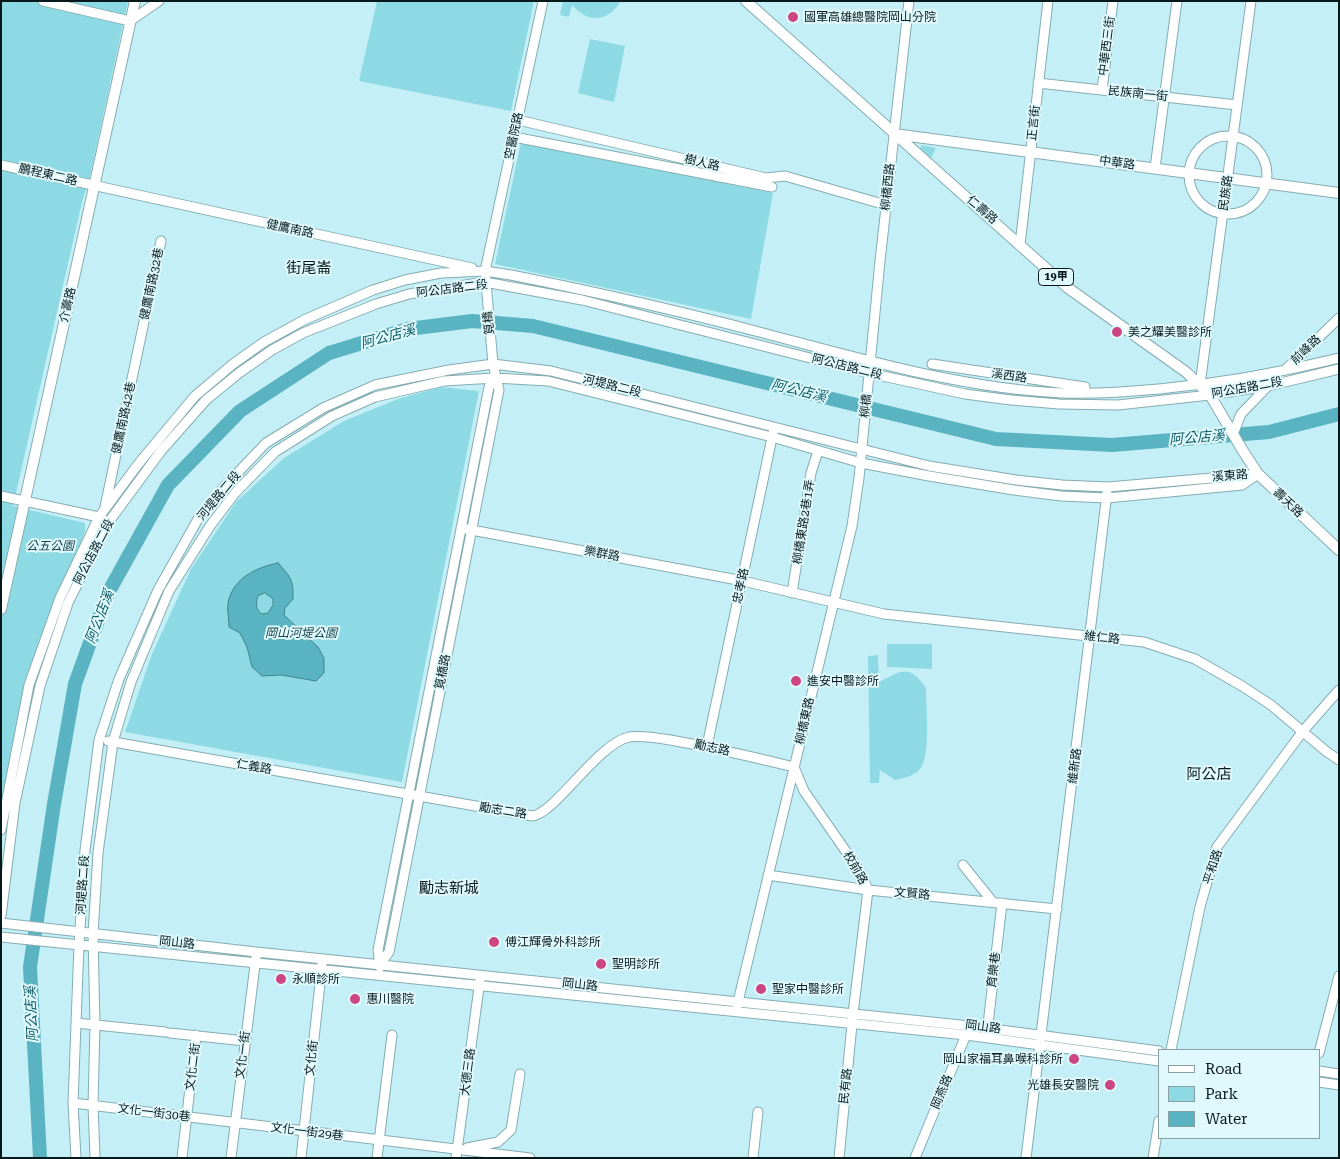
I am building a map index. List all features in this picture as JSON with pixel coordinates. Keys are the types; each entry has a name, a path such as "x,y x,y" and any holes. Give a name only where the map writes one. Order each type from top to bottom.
{"main road":[{"name":"介壽路","path":"1,609 134,1"},
{"name":"仁壽路","path":"746,1 1068,288 1186,372 1210,395 1233,434"},
{"name":"中華路","path":"894,134 1339,193"},
{"name":"壽天路","path":"1233,434 1258,474 1339,550"}],"street":[{"path":"43,1 130,21 158,1"},
{"name":"空醫院路","path":"485,282 485,271 543,1"},
{"name":"柳橋西路","path":"869,378 909,1"},
{"name":"正言街","path":"1020,245 1048,1"},
{"name":"中華西三街","path":"1102,90 1113,1"},
{"path":"1155,168 1177,1"},
{"name":"民族路","path":"1200,385 1251,1"},
{"name":"民族南一街","path":"1038,83 1237,105"},
{"name":"樹人路","path":"518,120 766,178 785,176 886,205"},
{"path":"1233,136 1245,140 1255,147 1263,157 1266,168 1266,183 1263,192 1256,202 1246,210 1235,214 1223,214 1211,210 1201,203 1194,194 1189,173 1193,158 1200,148 1216,139 1233,136"},
{"path":"514,137 772,188"},
{"path":"637,161 640,148"},
{"name":"鵬程東二路","path":"1,165 94,186"},
{"name":"健鷹南路","path":"94,186 485,271"},
{"name":"健鷹南路32巷","path":"143,326 161,241"},
{"name":"阿公店路二段","path":"1,830 29,685 60,598 99,517 139,463 195,396 233,364 264,342 304,320 373,290 405,280 441,273 485,271 571,287 673,310 870,361 966,381 1060,393 1116,393 1200,385 1284,372 1339,358"},
{"name":"阿公店路二段","path":"1,916 15,803 40,686 68,603 108,523 161,451 206,400 272,350 303,333 376,304 409,294 485,282 582,300 745,341 869,378 1011,400 1059,404 1118,405 1210,395 1268,386 1339,369"},
{"name":"筧橋","path":"485,282 493,364"},
{"path":"670,322 673,310"},
{"name":"前峰路","path":"1233,434 1241,414 1339,318"},
{"path":"303,333 304,320"},
{"name":"健鷹南路42巷","path":"105,509 143,326"},
{"path":"745,341 748,329"},
{"name":"筧橋路","path":"380,964 389,952 499,390 493,364"},
{"name":"河堤路二段","path":"76,1158 73,1103 79,945 85,850 99,740 119,679 158,590 198,519 224,487 266,443 323,408 375,385 449,370 493,364 551,371 775,426 862,450"},
{"name":"溪西路","path":"932,364 1085,387"},
{"name":"筧橋路","path":"378,975 380,964 378,950 408,794 489,387 495,378"},
{"name":"河堤路二段","path":"95,1158 93,1105 95,1026 93,934 98,853 113,742 131,682 169,591 210,526 235,493 275,452 332,416 375,397 444,381 495,378 548,381 772,437 861,463"},
{"name":"柳橋","path":"863,439 869,378"},
{"name":"忠孝路","path":"707,746 775,426"},
{"name":"柳橋東路","path":"738,1001 852,526 863,439"},
{"name":"溪東路","path":"862,450 929,466 1016,480 1062,485 1108,487 1258,474"},
{"name":"柳橋東路2巷1弄","path":"792,593 812,473 818,451"},
{"name":"溪東路","path":"861,463 1014,490 1061,496 1107,498 1242,485 1258,474"},
{"name":"維新路","path":"1026,1158 1108,487"},
{"path":"1,496 99,517 108,523"},
{"name":"樂群路","path":"461,528 743,581 792,593"},
{"name":"維仁路","path":"792,593 884,614 1144,642 1195,659 1242,686 1271,705 1326,752 1339,760"},
{"name":"平和路","path":"1171,1049 1200,907 1217,847 1303,732 1339,690"},
{"path":"428,697 438,699"},
{"name":"勵志路","path":"629,737 660,739 707,746 794,767"},
{"name":"勵志二路","path":"408,794 536,816 548,808 597,758 616,743 629,737"},
{"name":"仁義路","path":"99,740 408,794"},
{"name":"校前路","path":"794,767 804,792 861,873 868,890 853,1019"},
{"path":"963,865 992,902"},
{"name":"文賢路","path":"768,875 868,890 1057,908"},
{"path":"389,895 400,897"},
{"name":"育樂巷","path":"987,1038 1002,903"},
{"name":"岡山路","path":"6,924 256,952 738,1001 966,1036 1158,1061"},
{"name":"岡山路","path":"5,937 736,1011 970,1026 1158,1051"},
{"name":"文化一街","path":"231,1158 256,952"},
{"name":"文化街","path":"301,1158 323,958"},
{"name":"大德三路","path":"457,1154 480,975"},
{"path":"1320,1049 1339,976"},
{"path":"736,1011 738,1001"},
{"name":"民有路","path":"839,1158 853,1019"},
{"path":"76,1023 245,1041"},
{"name":"岡燕路","path":"915,1158 970,1026"},
{"name":"文化二街","path":"182,1158 196,1035"},
{"path":"377,1158 392,1036"},
{"path":"1320,1071 1339,1074"},
{"path":"457,1154 498,1142 511,1130 520,1074"},
{"path":"1320,1082 1339,1086"},
{"name":"文化一街30巷","path":"73,1103 235,1123"},
{"path":"753,1158 758,1112"},
{"name":"文化一街29巷","path":"235,1123 380,1141 457,1154 530,1158"},
{"path":"1152,1158 1158,1126"}],"green space":[{"name":"公五公園","path":"1,1 128,1 90,176 82,202 13,506 85,523 85,531 29,685 1,830"},
{"path":"377,1 534,1 511,111 359,81"},
{"path":"563,1 621,1 616,8 604,17 591,18 578,11 572,5 569,17 560,15"},
{"path":"590,39 625,46 614,102 578,93"},
{"path":"521,142 773,193 751,319 495,264"},
{"path":"922,145 936,148 931,158 920,148"},
{"name":"岡山河堤公園","path":"441,387 479,391 402,782 125,732 152,654 191,569 236,502 284,458 344,421 398,399"},
{"path":"887,644 932,644 932,669 887,667"},
{"path":"878,655 879,682 904,671 915,675 926,688 927,742 923,762 920,769 915,773 895,780 880,770 879,783 870,783 868,656"}],"water":[{"path":"278,563 292,583 293,599 285,608 284,615 318,647 324,658 324,673 316,681 281,675 262,676 252,667 247,647 240,633 229,627 228,602 232,591 248,574","holes":["265,593 273,599 273,605 268,613 262,614 257,606 258,596"]}],"waterway":[{"name":"阿公店溪","path":"40,1158 30,967 54,804 75,684 108,593 168,485 240,411 329,353 408,329 472,321 533,326 996,439 1112,445 1269,432 1339,414"}],"place":[{"name":"國軍高雄總醫院岡山分院","path":"793,17"},
{"name":"美之耀美醫診所","path":"1117,332"},
{"name":"進安中醫診所","path":"796,681"},
{"name":"傅江輝骨外科診所","path":"494,942"},
{"name":"聖明診所","path":"601,964"},
{"name":"永順診所","path":"281,979"},
{"name":"聖家中醫診所","path":"761,989"},
{"name":"惠川醫院","path":"355,999"},
{"name":"岡山家福耳鼻喉科診所","path":"1074,1059"},
{"name":"光雄長安醫院","path":"1110,1085"}],"district":[{"name":"街尾崙","path":"309,269"},
{"name":"阿公店","path":"1209,775"},
{"name":"勵志新城","path":"449,889"}]}
